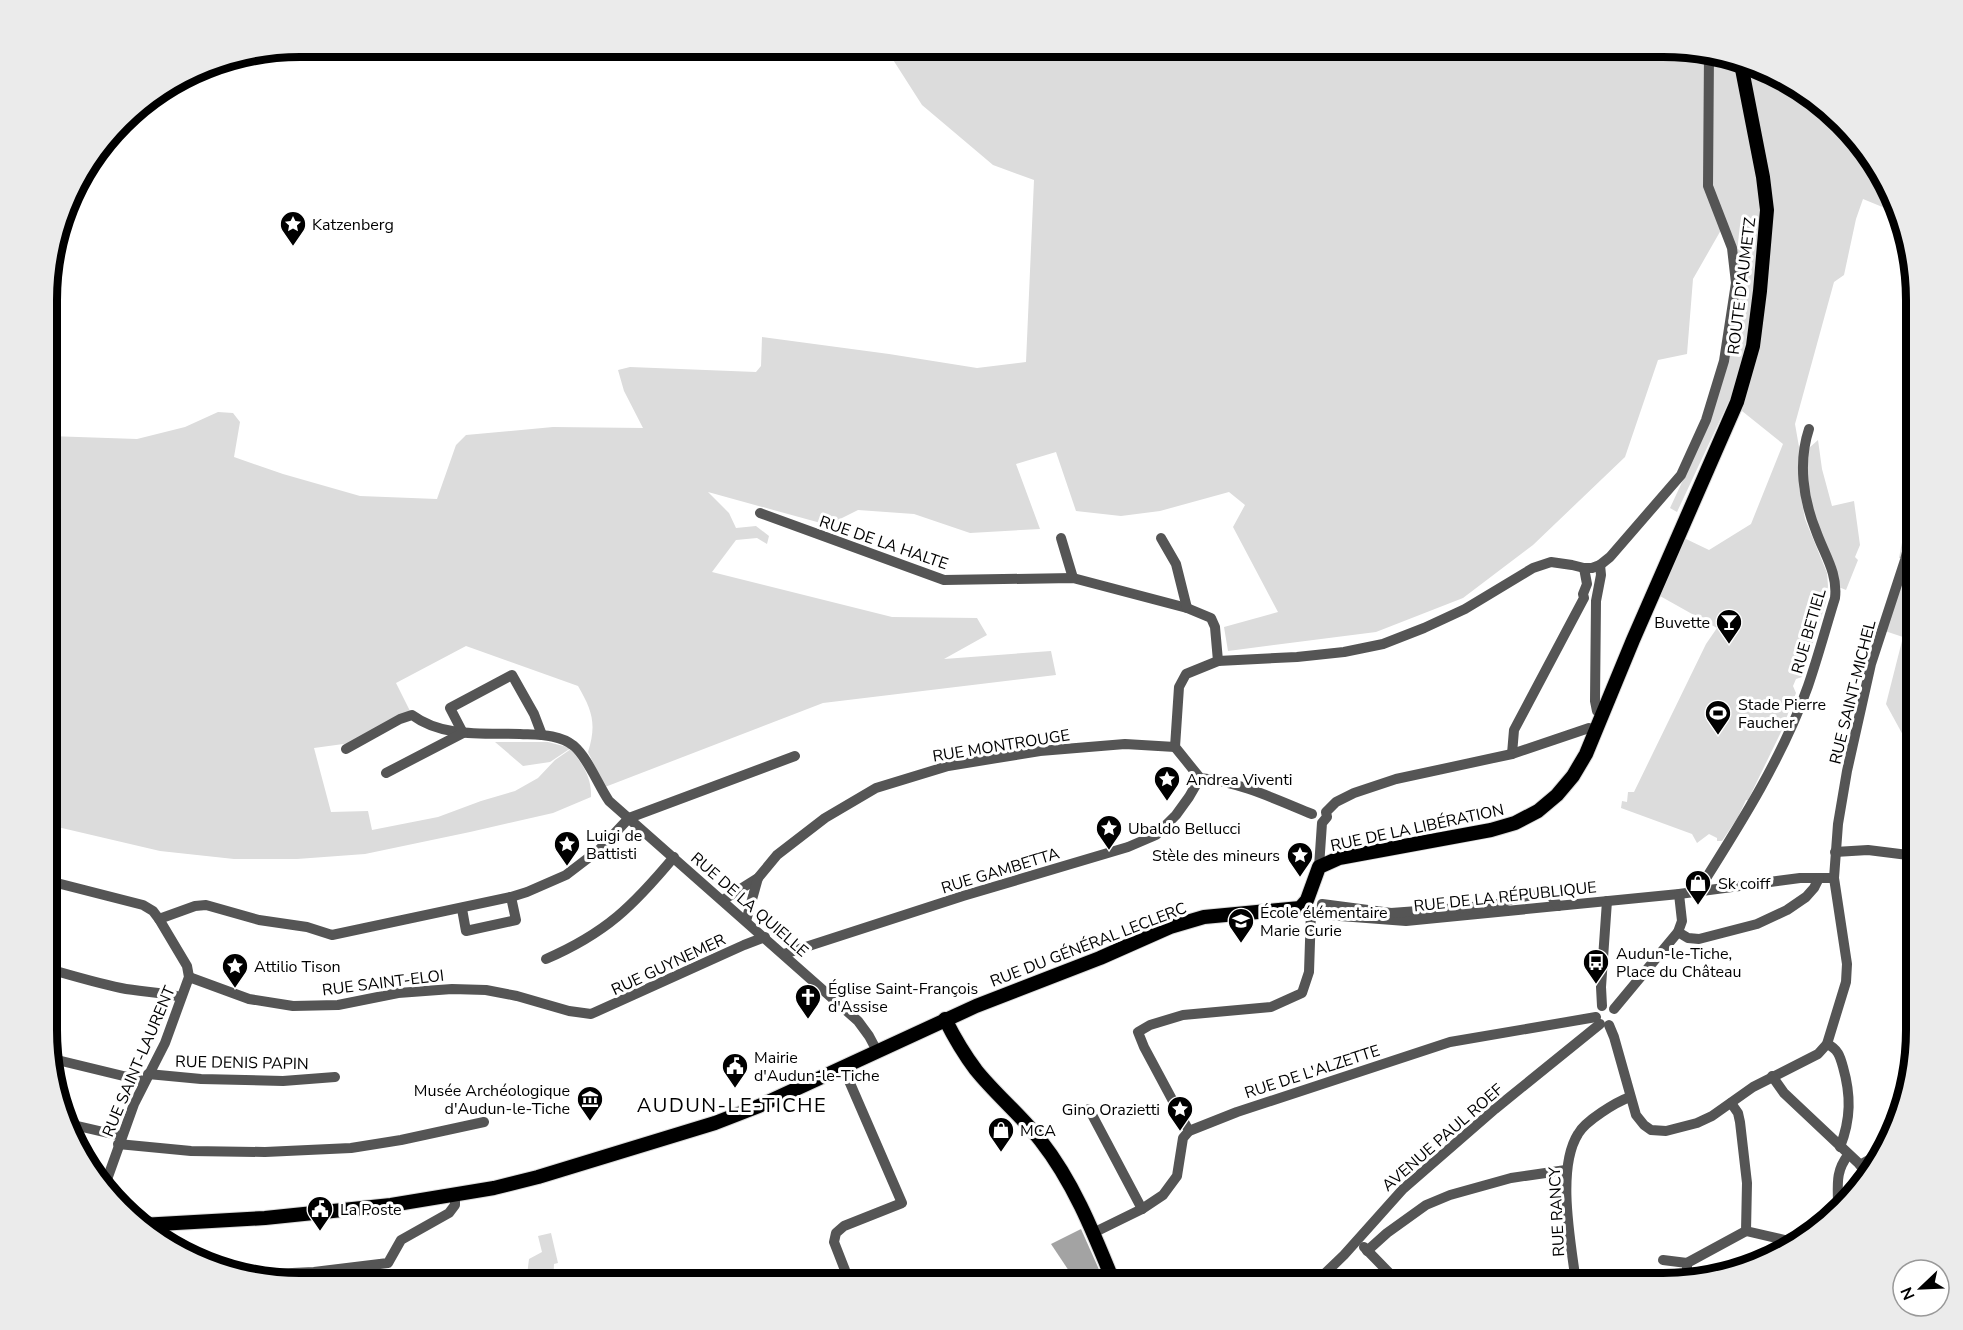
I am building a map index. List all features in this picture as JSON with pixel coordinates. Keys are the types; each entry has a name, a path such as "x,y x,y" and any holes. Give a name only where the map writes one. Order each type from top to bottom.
{"main road":[{"name":"ROUTE D'AUMETZ","path":"1633,640 1737,402 1753,346 1767,210 1763,177 1742,70"},
{"name":"RUE DE LA LIBÉRATION","path":"1319,867 1339,858 1491,830 1515,823 1538,811 1557,795 1573,776 1586,754 1633,640"},
{"path":"1314,909 1307,900 1319,867"},
{"name":"RUE DU GÉNÉRAL LECLERC","path":"154,1224 327,1212 391,1205 454,1195 538,1177 700,1129 759,1106 945,1019 1100,958 1170,927 1204,917 1314,909"},
{"path":"945,1019 954,1038 977,1071 1040,1139 1062,1168 1110,1273"}],"street":[{"path":"1319,867 1324,817 1322,808 1314,810 1312,814 1249,788 1200,778 1175,747 1179,687 1186,674 1218,661 1297,657 1344,652 1383,644 1465,609 1533,568 1551,562 1584,568 1600,565 1610,557 1681,475 1706,420 1724,361 1736,283 1732,248 1708,186 1709,62"},
{"name":"RUE BETIEL","path":"1698,891 1743,819 1787,735 1807,686 1835,598 1834,572 1813,525 1805,485 1802,465 1803,447 1809,429"},
{"name":"RUE DE LA HALTE","path":"760,513 944,580 1073,578 1187,608 1211,618 1215,627 1218,661"},
{"path":"1061,538 1073,578"},
{"path":"1161,538 1176,564 1187,608"},
{"name":"RUE SAINT-MICHEL","path":"1827,1044 1845,982 1847,964 1834,878 1835,852 1847,771 1871,664 1906,556"},
{"path":"1600,565 1601,575 1596,599 1595,701 1597,711 1602,714"},
{"path":"1512,754 1514,730 1584,598 1583,594 1587,584 1584,568"},
{"path":"1584,598 1590,601 1596,599"},
{"path":"386,772 463,733 450,708 512,675 534,714 542,735"},
{"name":"RUE DE LA QUIELLE","path":"346,749 400,719 412,715 420,721 463,733 542,735 564,740 574,746 583,756 609,801 858,1020 877,1051"},
{"path":"1324,817 1336,802 1354,793 1396,779 1512,754 1589,728 1595,731"},
{"name":"RUE MONTROUGE","path":"723,900 758,878 777,855 825,818 876,788 948,766 1040,751 1125,744 1175,747"},
{"path":"57,883 143,906 153,911 159,919 195,906 206,905 259,920 307,927 332,935 462,909 527,892 566,876 600,849 629,818 795,756"},
{"name":"RUE GAMBETTA","path":"783,954 1128,846 1156,835 1190,797 1200,778"},
{"path":"1835,852 1868,850 1906,855"},
{"path":"546,959 575,946 603,928 644,893 674,857"},
{"name":"RUE MONTROUGE","path":"746,921 758,878"},
{"path":"1614,1009 1678,933 1682,921 1679,894 1800,878 1834,878"},
{"path":"1678,933 1688,938 1699,939 1757,924 1787,910 1806,897 1819,878"},
{"name":"RUE DE LA RÉPUBLIQUE","path":"1314,909 1327,915 1406,921 1679,894"},
{"path":"462,909 466,931 516,920 511,897"},
{"path":"1602,1006 1601,987 1607,901"},
{"path":"1093,1233 1142,1209 1163,1195 1178,1176 1183,1138 1189,1131 1138,1032 1150,1025 1183,1015 1271,1007 1302,993 1309,972 1314,909"},
{"name":"RUE SAINT-LAURENT","path":"107,1178 119,1140 146,1078 165,1043 189,978 187,966 159,919"},
{"name":"RUE GUYNEMER","path":"582,1014 591,1014 616,1004 744,945 765,938"},
{"path":"57,971 140,992 160,992 181,997"},
{"name":"RUE SAINT-ELOI","path":"189,978 249,999 293,1006 338,1005 398,993 452,988 486,990 517,996 582,1014"},
{"path":"1602,1022 1612,1023 1616,1016 1611,1006 1602,1006 1596,1012 1602,1022 1614,1037 1636,1115 1651,1130 1674,1130 1697,1124 1772,1076 1818,1054 1827,1044 1835,1047 1839,1054 1850,1099 1844,1151 1838,1174 1838,1199"},
{"name":"RUE DE L'ALZETTE","path":"1189,1131 1237,1112 1450,1042 1602,1022"},
{"name":"AVENUE PAUL ROEF","path":"1325,1273 1403,1189 1495,1109 1602,1022"},
{"name":"RUE DENIS PAPIN","path":"59,1060 146,1078 284,1081 335,1077"},
{"path":"843,1067 902,1203 844,1226 836,1233 834,1242 846,1273"},
{"path":"1772,1076 1784,1093 1863,1168"},
{"name":"RUE RANCY","path":"1575,1273 1566,1170 1572,1146 1579,1131 1616,1102 1630,1097"},
{"path":"1731,1103 1738,1113 1740,1122 1747,1183 1746,1232"},
{"path":"1089,1109 1142,1209"},
{"path":"78,1127 119,1140 191,1151 265,1152 351,1148 484,1122"},
{"path":"1860,1165 1867,1161"},
{"path":"1367,1251 1387,1233 1426,1205 1450,1195 1511,1178 1566,1170"},
{"path":"296,1273 388,1263 401,1240 449,1213 455,1204 454,1195"},
{"path":"1373,1221 1387,1233"},
{"path":"1663,1260 1687,1263 1746,1232 1784,1240"},
{"path":"1357,1241 1389,1273"},
{"path":"1687,1263 1688,1271"}],"shaded area":[{"path":"891,57 1663,57 1695,59 1726,65 1756,76 1798,98 1835,128 1865,165 1888,209 1863,199 1856,219 1844,275 1834,282 1795,424 1802,464 1809,448 1818,440 1822,469 1832,506 1854,501 1860,545 1855,557 1858,560 1846,590 1836,586 1799,486 1805,519 1827,573 1826,602 1802,677 1796,679 1793,686 1796,693 1781,732 1748,800 1722,841 1717,841 1717,838 1709,834 1697,843 1692,834 1621,808 1622,801 1627,802 1628,792 1634,792 1706,644 1717,628 1660,596 1684,538 1709,550 1751,524 1783,444 1742,411 1728,403 1677,512 1670,508 1710,422 1739,283 1725,223 1693,279 1687,354 1658,360 1625,457 1533,545 1463,598 1376,632 1228,651 1224,627 1278,612 1233,527 1245,505 1229,492 1160,511 1121,516 1076,511 1056,452 1016,464 1040,529 970,533 914,514 858,510 828,525 708,492 729,513 736,528 756,526 769,536 767,544 757,538 736,540 712,572 892,617 977,618 987,635 944,659 1051,651 1056,675 823,703 605,787 588,752 591,742 592,718 587,702 578,686 466,646 396,683 412,715 358,742 314,748 331,812 368,811 372,830 438,817 515,791 538,778 555,760 571,749 588,777 591,797 553,813 470,832 365,854 297,859 234,859 160,851 57,827 57,436 137,439 185,427 218,412 233,413 240,422 234,457 360,496 437,499 456,445 466,435 553,427 643,428 624,391 618,370 630,367 756,372 761,366 762,337 977,368 1026,362 1034,180 993,165 922,105"},
{"path":"1906,522 1906,741 1886,704 1903,637 1882,630 1904,560 1899,558"},
{"path":"495,742 548,742 571,748 550,762 523,766"},
{"path":"1081,1229 1101,1273 1070,1273 1051,1244"},
{"path":"551,1233 558,1263 554,1264 554,1273 527,1273 529,1259 542,1252 538,1236"},
{"path":"383,1269 383,1273 366,1273"}],"place":[{"name":"Katzenberg","path":"293,247"},
{"name":"Buvette","path":"1729,645"},
{"name":"Stade Pierre Faucher","path":"1718,736"},
{"name":"Andrea Viventi","path":"1167,802"},
{"name":"Ubaldo Bellucci","path":"1109,851"},
{"name":"Luigi de Battisti","path":"567,867"},
{"name":"Stèle des mineurs","path":"1300,878"},
{"name":"Sk coiff","path":"1698,906"},
{"name":"École élémentaire Marie Curie","path":"1241,944"},
{"name":"Audun-le-Tiche, Place du Château","path":"1596,985"},
{"name":"Attilio Tison","path":"235,989"},
{"name":"Église Saint-François d'Assise","path":"808,1020"},
{"name":"Mairie d'Audun-le-Tiche","path":"735,1089"},
{"name":"Musée Archéologique d'Audun-le-Tiche","path":"590,1122"},
{"name":"Gino Orazietti","path":"1180,1132"},
{"name":"MCA","path":"1001,1153"},
{"name":"La Poste","path":"320,1232"}],"district":[{"name":"AUDUN-LE-TICHE","path":"732,1105"}]}
